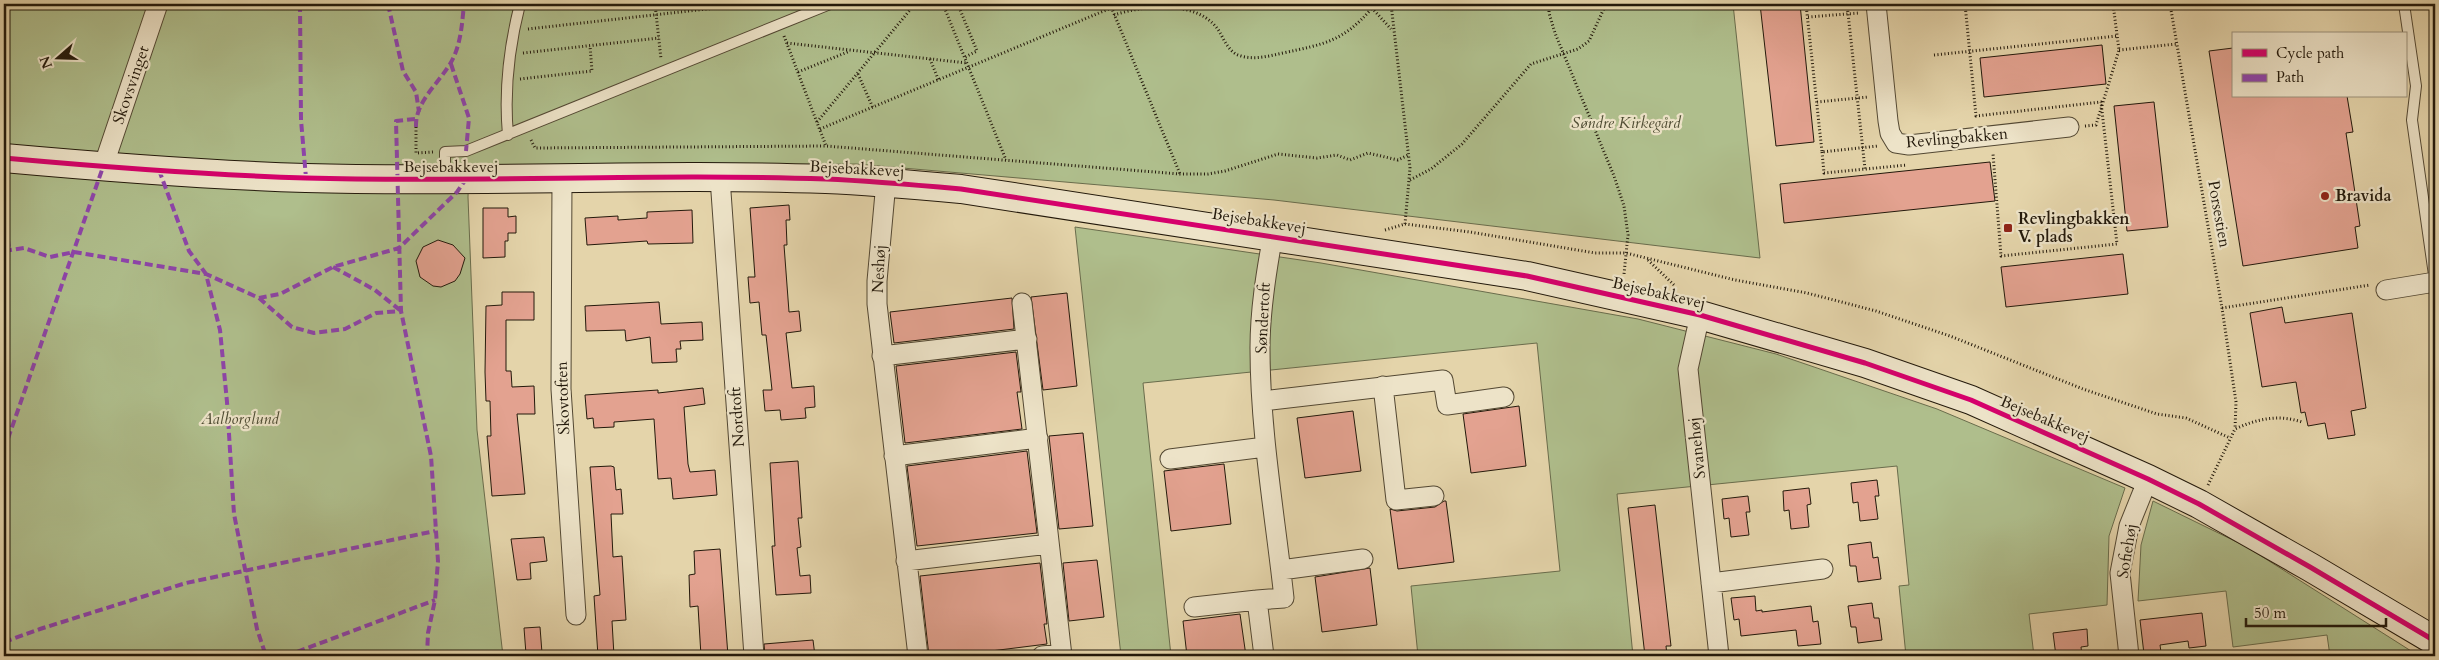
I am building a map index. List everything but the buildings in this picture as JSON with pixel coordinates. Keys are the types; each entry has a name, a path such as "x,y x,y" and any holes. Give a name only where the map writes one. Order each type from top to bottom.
{"street":[{"name":"Skovsvinget","path":"103,167 158,4"},
{"name":"Revlingbakken","path":"1876,4 1888,121 1890,133 1896,143 1909,145 2069,128"},
{"name":"Bejsebakkevej","path":"4,158 103,167 306,178 562,180 720,178 886,182 961,189 1527,276 1700,315 1865,363 1971,400 2148,478 2199,504 2435,641"},
{"name":"Nordtoft","path":"720,178 754,656"},
{"name":"Skovtoften","path":"562,180 561,389 576,615"},
{"name":"Neshøj","path":"886,182 876,281 882,356 918,656"},
{"name":"Søndertoft","path":"1194,607 1284,598 1265,447 1260,348 1262,310 1274,236"},
{"path":"2386,290 2435,282"},
{"path":"1022,303 1062,655 1042,656"},
{"name":"Svanehøj","path":"1700,315 1688,369 1719,656"},
{"path":"882,356 1027,339"},
{"path":"1263,401 1444,380 1447,405 1504,397"},
{"path":"1383,386 1396,500 1434,496"},
{"path":"894,456 1038,438"},
{"path":"1170,459 1265,447"},
{"name":"Sofiehøj","path":"2129,656 2120,573 2129,526 2148,478"},
{"path":"906,561 1049,544"},
{"path":"1281,570 1362,559"},
{"path":"1711,583 1823,569"},
{"path":"1257,600 1264,656"}],"lane":[{"path":"508,135 505,107 507,80 520,4"},
{"path":"445,179 445,152 466,151 508,135 830,4"},
{"path":"2404,4 2416,86 2412,120 2435,282"}],"path":[{"path":"655,4 663,72"},
{"path":"514,31 657,16 716,8 716,4"},
{"path":"817,122 916,4"},
{"path":"943,4 1006,160"},
{"path":"965,57 977,51 958,5 967,4"},
{"path":"1344,4 1372,8 1388,23 1393,32"},
{"path":"1391,4 1410,180 1405,224"},
{"path":"1549,4 1549,13 1564,55 1622,198 1628,220 1626,263 1622,282"},
{"path":"1410,180 1432,169 1462,144 1530,64 1564,55 1578,49 1589,40 1606,4"},
{"path":"1806,4 1824,173 1915,164"},
{"path":"1847,4 1865,169"},
{"path":"1965,4 1976,116 2101,102"},
{"path":"2069,128 2096,125 2101,102 2119,50 2113,4"},
{"path":"820,129 939,81 1110,6 1180,174"},
{"path":"1114,15 1142,6 1157,8 1179,6 1200,14 1216,27 1230,49 1240,56 1259,58 1318,46 1332,41 1358,25 1372,8"},
{"path":"1808,17 1848,14"},
{"path":"780,24 826,146"},
{"path":"1934,55 2117,36"},
{"path":"510,54 659,38"},
{"path":"787,43 967,63"},
{"path":"2119,50 2176,44"},
{"path":"507,80 592,71 590,46"},
{"path":"798,72 851,50"},
{"path":"930,59 939,81"},
{"path":"858,73 873,108"},
{"path":"1817,102 1857,98"},
{"path":"1986,115 1988,136 1994,156 2002,256 2117,244 2101,102"},
{"path":"416,128 416,153 445,152"},
{"path":"525,128 535,148 826,146 1180,174 1216,173 1278,154 1317,158 1336,154 1350,160 1368,153 1398,160 1408,156"},
{"path":"1822,152 1896,143"},
{"path":"1381,232 1405,224 1470,232 1594,253 1626,253 1648,260 1735,280 1807,293 1876,312 1950,336 2082,389 2157,414 2186,418 2230,438"},
{"path":"1648,260 1678,288"},
{"path":"2222,308 2370,285 2386,290"},
{"path":"2199,504 2235,429 2269,418 2287,417 2302,422"}],"green space":[{"path":"4,4 1733,4 1760,258 1274,200 856,164 469,168 468,197 477,430 503,656 4,656"},
{"path":"1075,227 1321,263 1638,319 1776,354 1937,409 2125,488 2109,536 2107,605 2029,614 2034,656 1906,656 1899,586 1909,585 1897,466 1617,494 1633,656 1418,656 1411,586 1560,571 1537,343 1143,383 1171,656 1121,656"},
{"path":"2153,501 2247,547 2419,656 2330,656 2327,635 2233,647 2226,591 2138,601 2141,545"}],"marked path":[{"path":"300,4 301,120 306,178"},
{"path":"388,4 403,71 416,92 419,112"},
{"path":"416,127 419,109 423,101 450,64 457,50 464,4"},
{"path":"451,64 469,118 466,151"},
{"path":"415,119 396,121 401,311 431,456 438,561 435,600 428,633 427,656"},
{"path":"4,450 103,167"},
{"path":"159,170 189,251 206,274 220,330 227,402 234,514 257,629 266,656"},
{"path":"4,251 24,248 50,257 74,252 206,274 259,298 280,294 333,267 399,248 457,192 466,179"},
{"path":"4,203 9,250"},
{"path":"333,267 375,290 401,311"},
{"path":"259,298 292,327 314,333 345,329 376,313 401,311"},
{"path":"4,642 186,583 435,531"},
{"path":"286,656 435,600"}],"cycle path":[{"path":"4,158 230,175 306,178 761,177 894,183 961,189 1527,276 1700,315 1865,363 1971,400 2148,479 2199,504 2435,641"}],"place":[{"name":"Bravida","path":"2325,196"},
{"name":"Revlingbakken V. plads","path":"2008,228"}],"park label":[{"name":"Søndre Kirkegård","path":"1626,123"},
{"name":"Aalborglund","path":"240,419"}]}
